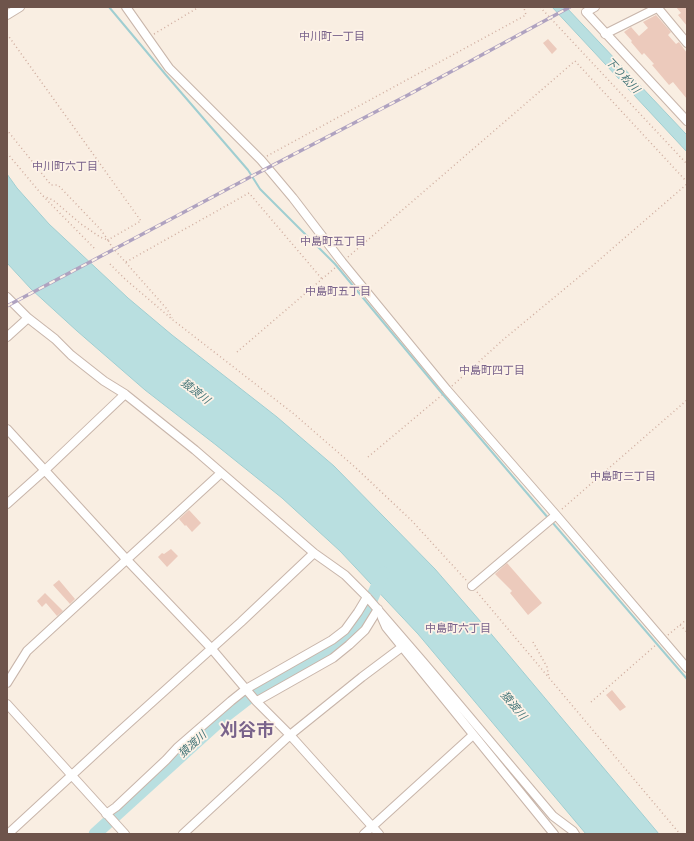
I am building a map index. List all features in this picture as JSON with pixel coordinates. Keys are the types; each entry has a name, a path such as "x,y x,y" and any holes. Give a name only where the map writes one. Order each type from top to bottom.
{"street":[{"path":"7,15 20,7"},
{"path":"126,7 169,68 261,160 447,390 687,668"},
{"path":"595,7 586,12 687,121"},
{"path":"605,34 658,7 687,43"},
{"path":"7,298 28,318 55,339 71,355 104,381 125,394 195,450 314,553 345,575 378,609 553,816 575,834"},
{"path":"7,337 28,318"},
{"path":"7,504 125,394"},
{"path":"7,429 127,560 211,648 247,690 290,735 379,834"},
{"path":"7,683 27,651 221,473"},
{"path":"472,586 555,516"},
{"path":"8,834 71,775 241,622 314,553"},
{"path":"106,814 116,807 178,747 231,701 332,640 345,630 367,597"},
{"path":"378,609 386,627 550,832"},
{"path":"257,701 338,654 365,630 378,609"},
{"path":"183,834 290,735 402,647"},
{"path":"7,704 125,834"},
{"path":"364,834 473,735"}],"path":[{"path":"147,38 199,7"},
{"path":"261,160 526,15 524,8 522,7"},
{"path":"540,7 687,164"},
{"path":"7,34 141,221 108,240"},
{"path":"342,262 574,61 687,183 591,267 504,339 447,390"},
{"path":"7,130 51,184 58,185 101,230 126,262 167,309 173,320"},
{"path":"7,153 43,196 95,249"},
{"path":"126,262 249,193 322,279"},
{"path":"43,196 53,200 81,224 100,237 108,240"},
{"path":"110,264 125,279 173,320 294,414 356,468 412,521 472,586 680,834"},
{"path":"237,352 333,270"},
{"path":"368,457 438,398"},
{"path":"555,516 687,400"},
{"path":"662,640 687,618"},
{"path":"680,624 687,632"},
{"path":"533,642 547,667 550,680"},
{"path":"591,702 653,648"}],"water":[{"name":"下り松川","path":"552,7 566,7 687,135 687,152"},
{"path":"7,174 17,188 49,224 128,298 172,335 277,417 334,466 435,569 659,834 586,834 418,634 340,551 282,498 145,390 31,289 7,263"}],"building":[{"path":"676,7 687,7 687,26 678,15 681,13"},
{"path":"656,15 671,32 668,35 676,44 679,42 687,53 687,99 673,82 669,85 652,65 654,64 644,53 642,55 624,32 631,27 639,36 648,28 643,22"},
{"path":"548,39 557,49 552,54 543,43"},
{"path":"189,510 201,523 192,532 179,519"},
{"path":"171,549 178,556 167,567 158,557 162,553 164,554"},
{"path":"507,563 542,603 528,615 510,593 512,591 495,574"},
{"path":"59,580 75,599 70,604 53,585"},
{"path":"45,593 63,611 57,616 46,603 42,607 37,601"},
{"path":"612,690 626,707 620,711 606,695"}],"waterway":[{"path":"109,7 248,170 260,189 335,264 440,391 549,519"},
{"path":"552,522 687,679"},
{"name":"猿渡川","path":"95,834 225,716 247,699 281,678 331,651 349,634 364,616 383,573"}],"railway":[{"path":"7,306 408,95 570,7"}],"district":[{"name":"中川町一丁目","path":"332,37"},
{"name":"中川町六丁目","path":"65,167"},
{"name":"中島町五丁目","path":"333,242"},
{"name":"中島町五丁目","path":"338,292"},
{"name":"中島町四丁目","path":"492,371"},
{"name":"中島町三丁目","path":"623,477"},
{"name":"中島町六丁目","path":"458,629"},
{"name":"刈谷市","path":"247,732"}]}
